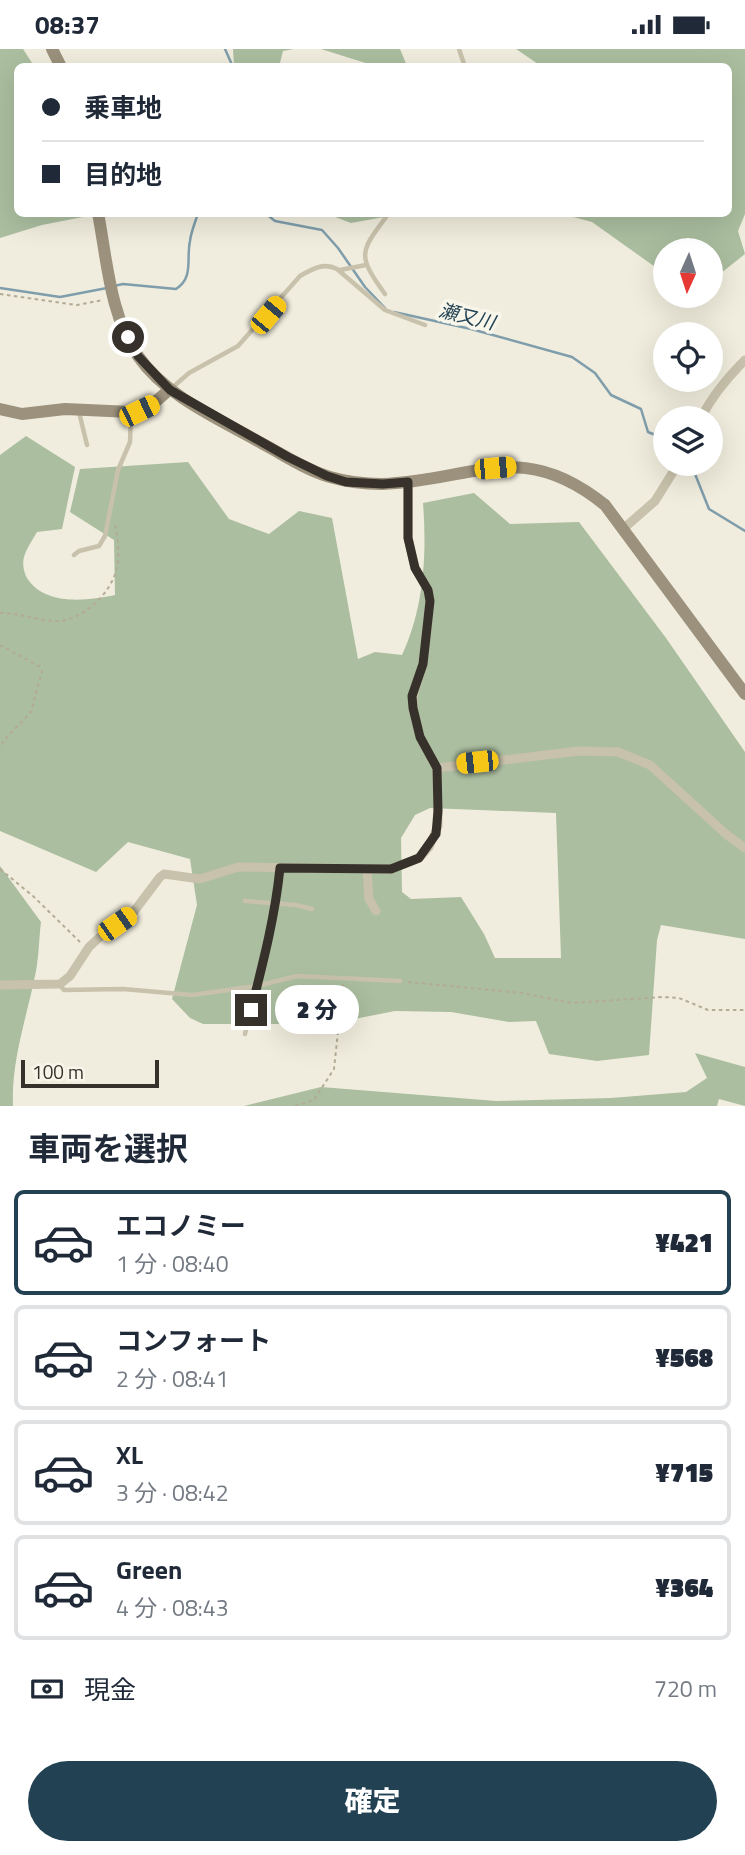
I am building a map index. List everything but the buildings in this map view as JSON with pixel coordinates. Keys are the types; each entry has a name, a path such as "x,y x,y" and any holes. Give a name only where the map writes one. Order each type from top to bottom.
{"street":[{"path":"99,217 115,298 128,337 138,356 170,390 225,423 327,476 357,483 408,482 510,467 544,471 582,487 605,505 745,694"},
{"path":"708,406 717,391 745,360"},
{"path":"0,409 22,414 78,409 131,412 154,403 170,390"},
{"path":"623,529 655,501 671,476"},
{"path":"0,985 60,984 70,976 88,950 103,935 132,914 164,874 200,879 237,867 367,870 399,867 425,853 438,826 437,768 420,737 412,696 423,664 430,601 428,590 415,568 408,538 408,482"},
{"path":"437,768 579,751 618,752 650,765 745,848"},
{"path":"367,870 369,899 376,911"}],"lane":[{"path":"385,217 364,252 366,265 385,294"},
{"path":"170,390 188,373 238,346 300,276 313,268 330,265 385,310 425,325"},
{"path":"340,271 366,265"},
{"path":"78,409 87,446"},
{"path":"74,555 79,551 94,548 102,541 118,470 130,442 131,412"},
{"path":"245,1034 265,960 277,903 280,868"},
{"path":"245,901 312,909"},
{"path":"60,984 64,991 123,989 192,995 257,986 297,976 400,981"}],"path":[{"path":"0,294 77,305 115,298"},
{"path":"0,613 29,615 53,621 67,620 95,603 107,589 117,568 113,499"},
{"path":"0,645 39,666 42,671 31,712 4,740 0,748"},
{"path":"0,869 33,896 88,950"},
{"path":"295,1106 314,1100 334,1069 344,979"},
{"path":"400,981 522,993 571,1003 663,997 679,998 708,1010 745,1010"}],"green space":[{"path":"0,49 23,49 32,63 14,63 14,217 83,217 42,225 0,238"},
{"path":"233,49 294,49 283,51 280,63 234,63"},
{"path":"321,49 400,49 406,63 365,63"},
{"path":"516,49 745,49 745,214 738,231 745,254 723,271 723,238 653,238 653,265 592,222 573,217 732,217 732,63 537,63"},
{"path":"335,217 384,217 351,223"},
{"path":"26,436 75,467 62,529 37,532 23,560 27,578 35,587 55,597 79,600 115,595 114,540 70,512 80,469 188,462 229,519 269,534 299,511 332,518 358,659 375,652 402,655 415,619 422,581 423,503 474,493 510,524 579,522 666,638 745,752 745,939 661,925 657,940 649,1055 597,1061 549,1054 536,1021 509,1022 451,1012 395,1011 329,1024 203,1024 190,1018 172,999 197,905 190,859 128,842 96,872 0,831 0,455","holes":["430,808 556,813 561,958 495,958 461,897 411,899 402,892 401,838 415,815"]},
{"path":"0,866 41,922 36,971 14,1072 13,1106 0,1106"},
{"path":"695,1053 745,1067 745,1106 719,1099 717,1106 244,1106 321,1087 496,1101 611,1098 686,1092 707,1078"}],"waterway":[{"name":"瀬又川","path":"225,49 231,63"},
{"path":"114,286 123,284 176,289 187,274 189,248 197,217"},
{"name":"瀬又川","path":"270,217 275,221 322,230 365,287 385,308"},
{"path":"0,288 60,297 107,288"},
{"name":"瀬又川","path":"394,312 471,329 572,357 595,373 611,395 641,409 648,432 653,434"},
{"name":"瀬又川","path":"696,476 709,509 745,531"}],"route":[{"path":"128,337 138,356 170,390 288,457 346,482 408,482 408,538 415,568 428,590 430,601 423,664 412,696 420,737 437,768 436,834 419,858 391,869 280,868 277,903 251,1010"}]}
